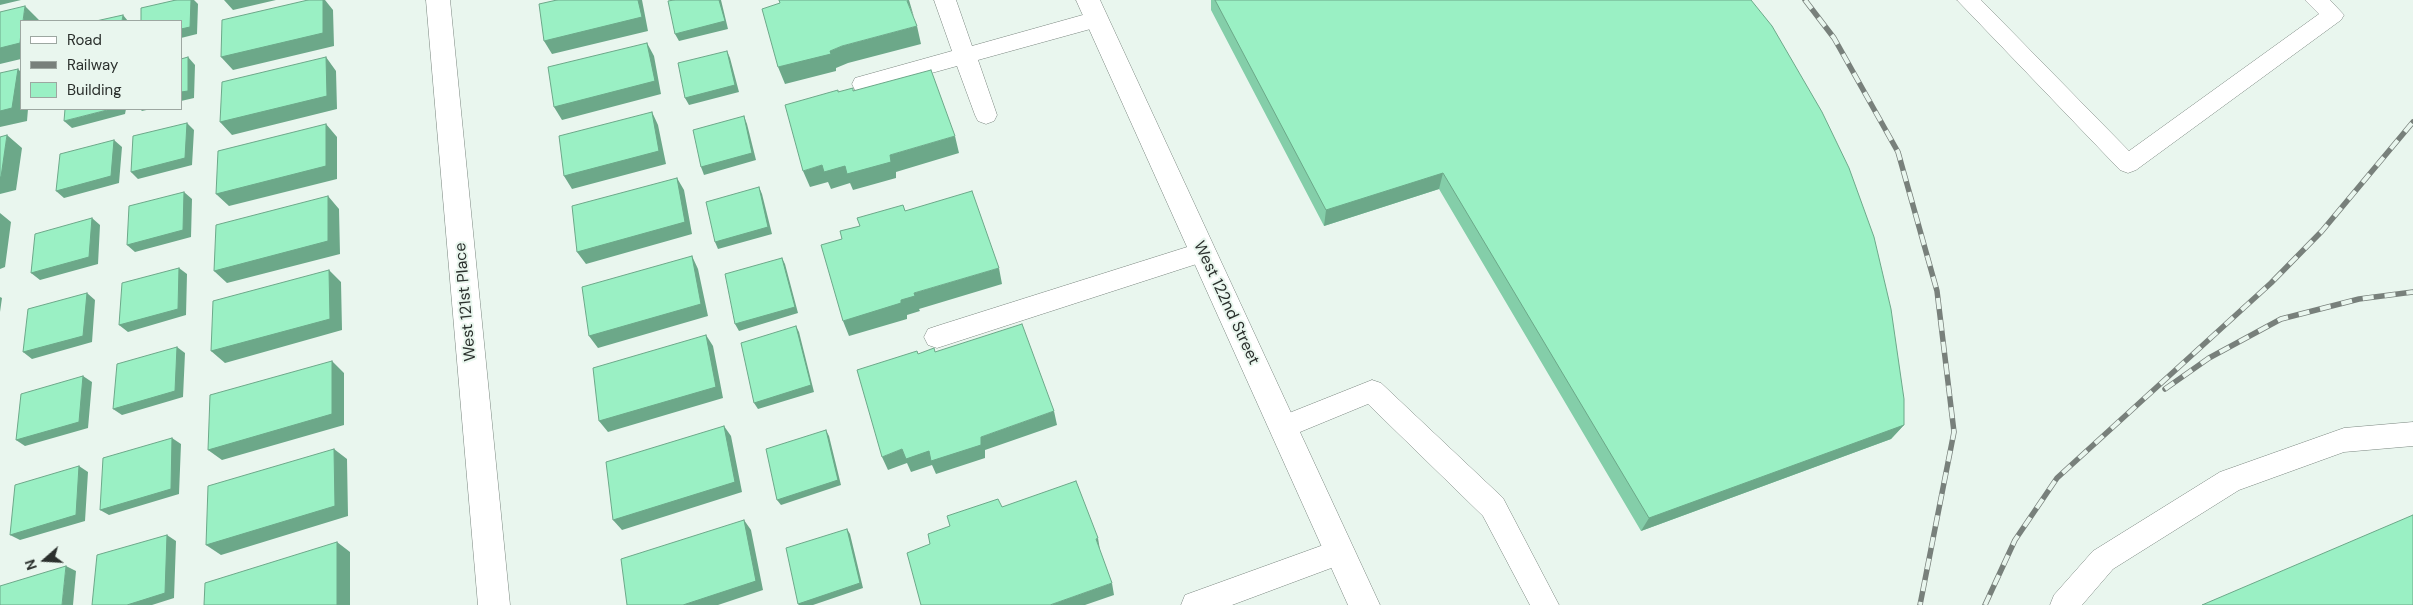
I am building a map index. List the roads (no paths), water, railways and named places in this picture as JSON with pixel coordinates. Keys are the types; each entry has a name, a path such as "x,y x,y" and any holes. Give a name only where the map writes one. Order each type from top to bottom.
{"street":[{"name":"West 121st Place","path":"438,0 494,605"},
{"name":"West 122nd Street","path":"1092,9 1364,605"}],"lane":[{"path":"945,0 986,115"},
{"path":"1968,0 2128,164 2333,15 2316,0"},
{"path":"863,84 965,55 1092,9"},
{"path":"937,337 1203,252"},
{"path":"1283,427 1372,391 1493,507 1545,605"},
{"path":"2064,605 2103,560 2230,481 2344,440 2413,434"},
{"path":"1195,605 1340,552"}],"railway":[{"path":"1805,0 1834,38 1898,152 1937,291 1954,432 1920,605"},
{"path":"1985,605 2015,540 2057,478 2271,283 2322,231 2413,122"},
{"path":"2165,389 2209,358 2281,319 2359,299 2413,292"}]}
